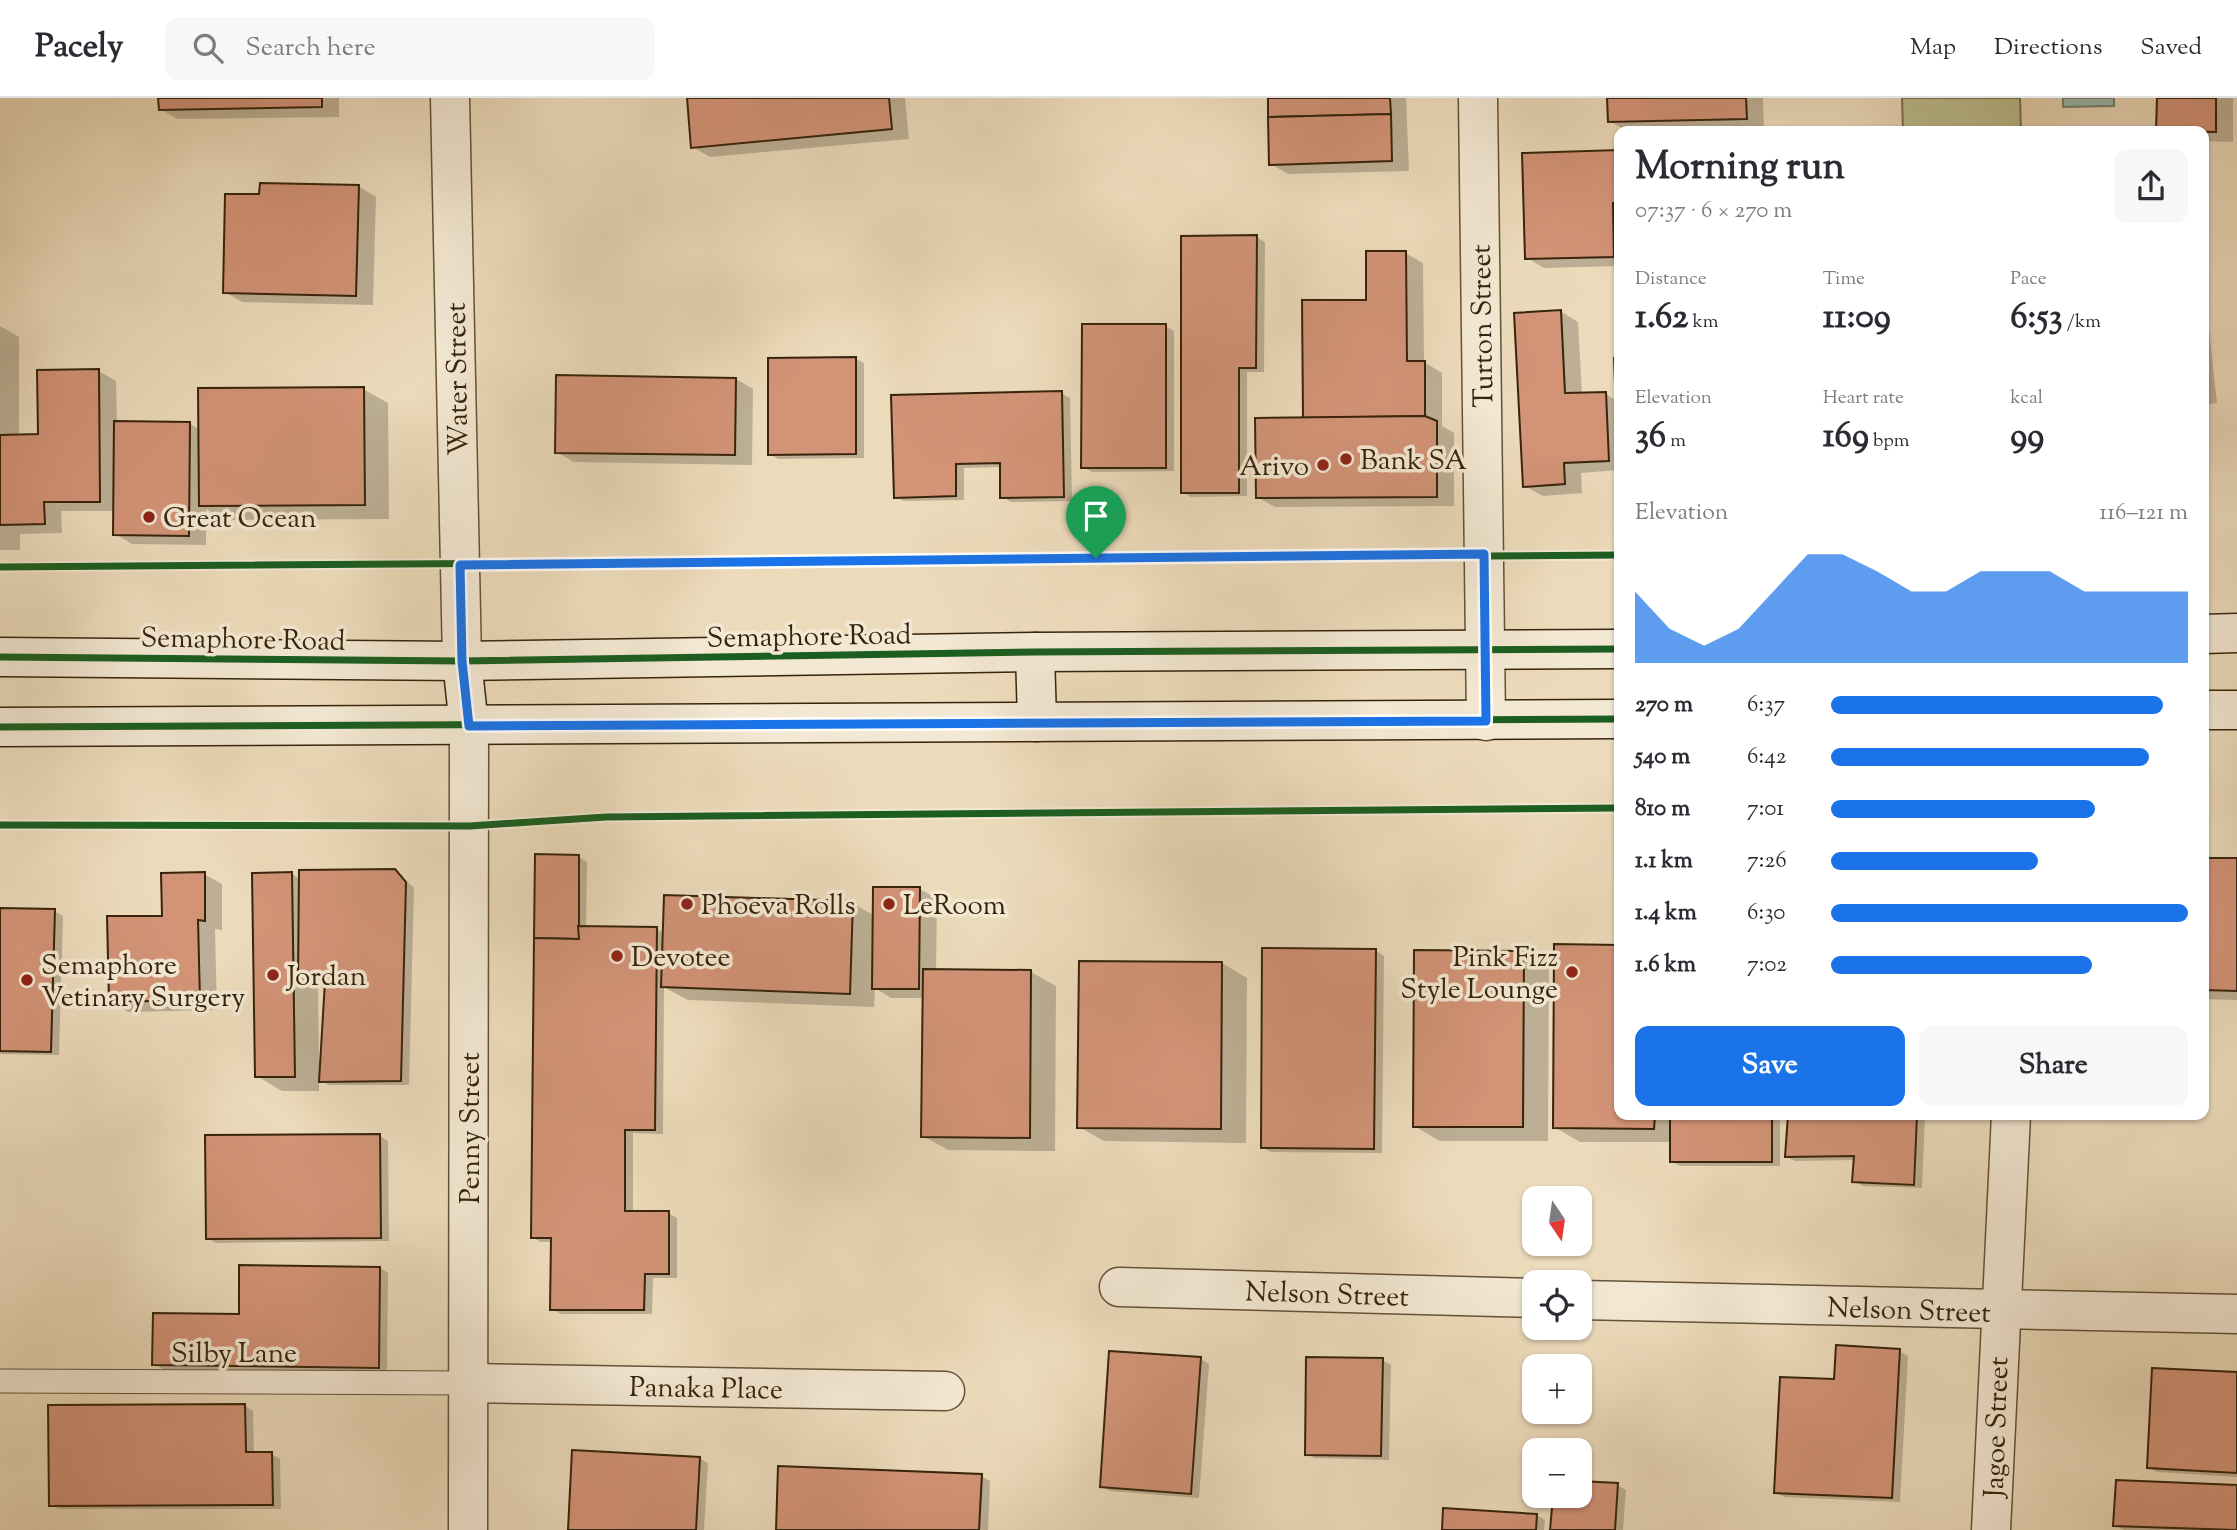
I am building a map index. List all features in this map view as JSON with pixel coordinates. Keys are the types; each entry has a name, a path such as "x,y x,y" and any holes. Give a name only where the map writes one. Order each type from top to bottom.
{"street":[{"name":"Water Street","path":"450,98 462,661 469,726"},
{"name":"Turton Street","path":"1478,98 1486,721"},
{"path":"2209,634 2237,633"},
{"name":"Semaphore Road","path":"0,657 462,661 1035,652 1614,649"},
{"path":"1035,652 1037,722"},
{"path":"2209,710 2237,710"},
{"path":"0,727 1614,719"},
{"name":"Penny Street","path":"468,1530 469,726"},
{"name":"Jagoe Street","path":"1991,1530 2011,1120"},
{"name":"Nelson Street","path":"1119,1287 1522,1298"},
{"name":"Nelson Street","path":"1592,1300 2237,1314"},
{"name":"Panaka Place","path":"468,1383 945,1391"}],"lane":[{"name":"Silby Lane","path":"0,1381 468,1383"}],"green space":[{"path":"1902,98 2020,98 2021,126 1903,126"}],"water":[{"path":"2063,98 2114,98 2114,106 2063,107"}],"building":[{"path":"158,98 322,98 322,107 159,110"},
{"path":"687,98 889,98 892,129 691,148"},
{"path":"1268,98 1390,98 1391,114 1268,117"},
{"path":"1607,98 1746,98 1747,119 1608,122"},
{"path":"2157,98 2216,98 2216,132 2209,132 2209,126 2156,126"},
{"path":"1391,114 1392,161 1269,165 1268,117"},
{"path":"1614,150 1614,257 1525,259 1522,153"},
{"path":"260,183 359,185 356,296 223,293 225,194 259,194"},
{"path":"1257,235 1256,368 1239,368 1239,493 1181,493 1181,236"},
{"path":"1366,251 1406,251 1407,361 1425,361 1425,416 1303,418 1302,300 1366,300"},
{"path":"1561,310 1565,393 1606,392 1609,461 1564,463 1565,484 1523,487 1514,313"},
{"path":"1082,324 1166,324 1166,468 1081,468"},
{"path":"856,357 856,454 768,455 768,358"},
{"path":"99,369 100,502 44,502 45,524 0,525 0,435 38,434 37,370"},
{"path":"556,375 736,378 735,455 555,453"},
{"path":"364,387 365,505 199,506 198,388"},
{"path":"1062,391 1064,497 1000,498 1000,463 956,464 956,496 894,498 891,395"},
{"name":"Bank SA","path":"1425,416 1437,421 1437,497 1256,498 1255,418"},
{"path":"114,421 190,422 189,536 113,535"},
{"path":"535,854 579,855 579,939 534,938"},
{"path":"2209,858 2237,858 2237,991 2209,990"},
{"path":"395,869 406,882 401,1081 319,1082 325,981 298,982 299,870"},
{"path":"205,872 205,921 198,920 200,1000 109,1002 107,916 162,916 161,873"},
{"name":"Jordan","path":"292,872 295,1077 255,1077 252,873"},
{"path":"873,887 920,887 919,989 872,989"},
{"path":"664,895 853,901 850,994 661,987"},
{"name":"Semaphore Vetinary Surgery","path":"0,908 55,909 51,1052 0,1051"},
{"path":"578,926 657,927 655,1130 625,1130 625,1211 669,1211 669,1274 645,1274 644,1310 550,1310 551,1238 531,1238 534,938 579,939"},
{"path":"1554,944 1614,945 1614,1120 1655,1120 1654,1129 1553,1128"},
{"path":"1262,948 1376,949 1374,1149 1261,1148"},
{"path":"1414,950 1524,951 1523,1127 1413,1127"},
{"path":"1079,961 1222,962 1221,1129 1077,1128"},
{"path":"923,969 1031,970 1030,1138 921,1137"},
{"path":"1670,1120 1772,1120 1772,1162 1670,1162"},
{"path":"1788,1120 1917,1120 1914,1185 1852,1182 1854,1156 1785,1157"},
{"path":"380,1134 381,1238 206,1239 205,1135"},
{"path":"239,1265 380,1267 379,1368 152,1365 153,1313 239,1314"},
{"path":"1836,1345 1900,1349 1892,1498 1774,1493 1780,1377 1834,1379"},
{"path":"1109,1351 1201,1357 1191,1494 1100,1487"},
{"path":"1306,1357 1383,1358 1381,1456 1305,1455"},
{"path":"2152,1368 2237,1372 2237,1473 2147,1468"},
{"path":"245,1404 246,1452 272,1452 273,1505 49,1506 48,1405"},
{"path":"572,1450 700,1457 696,1530 568,1530"},
{"path":"778,1466 982,1474 979,1530 776,1530"},
{"path":"2116,1480 2237,1485 2237,1530 2113,1526"},
{"path":"1592,1482 1618,1483 1615,1530 1550,1530 1552,1508 1592,1508"},
{"path":"1443,1508 1537,1514 1536,1530 1442,1530"}],"cycle path":[{"path":"0,567 1614,555"},
{"path":"0,657 462,661 1035,652 1614,649"},
{"path":"0,727 1614,719"},
{"path":"0,825 470,826 606,817 1614,808"}],"place":[{"name":"Bank SA","path":"1346,459"},
{"name":"Arivo","path":"1323,465"},
{"name":"Great Ocean","path":"149,517"},
{"name":"Phoeva Rolls","path":"687,904"},
{"name":"LeRoom","path":"889,904"},
{"name":"Devotee","path":"617,956"},
{"name":"Pink Fizz Style Lounge","path":"1572,972"},
{"name":"Jordan","path":"273,975"},
{"name":"Semaphore Vetinary Surgery","path":"27,980"}],"route":[{"path":"1484,554 1486,721 469,726 462,661 460,565 1096,558 1484,554"}]}
